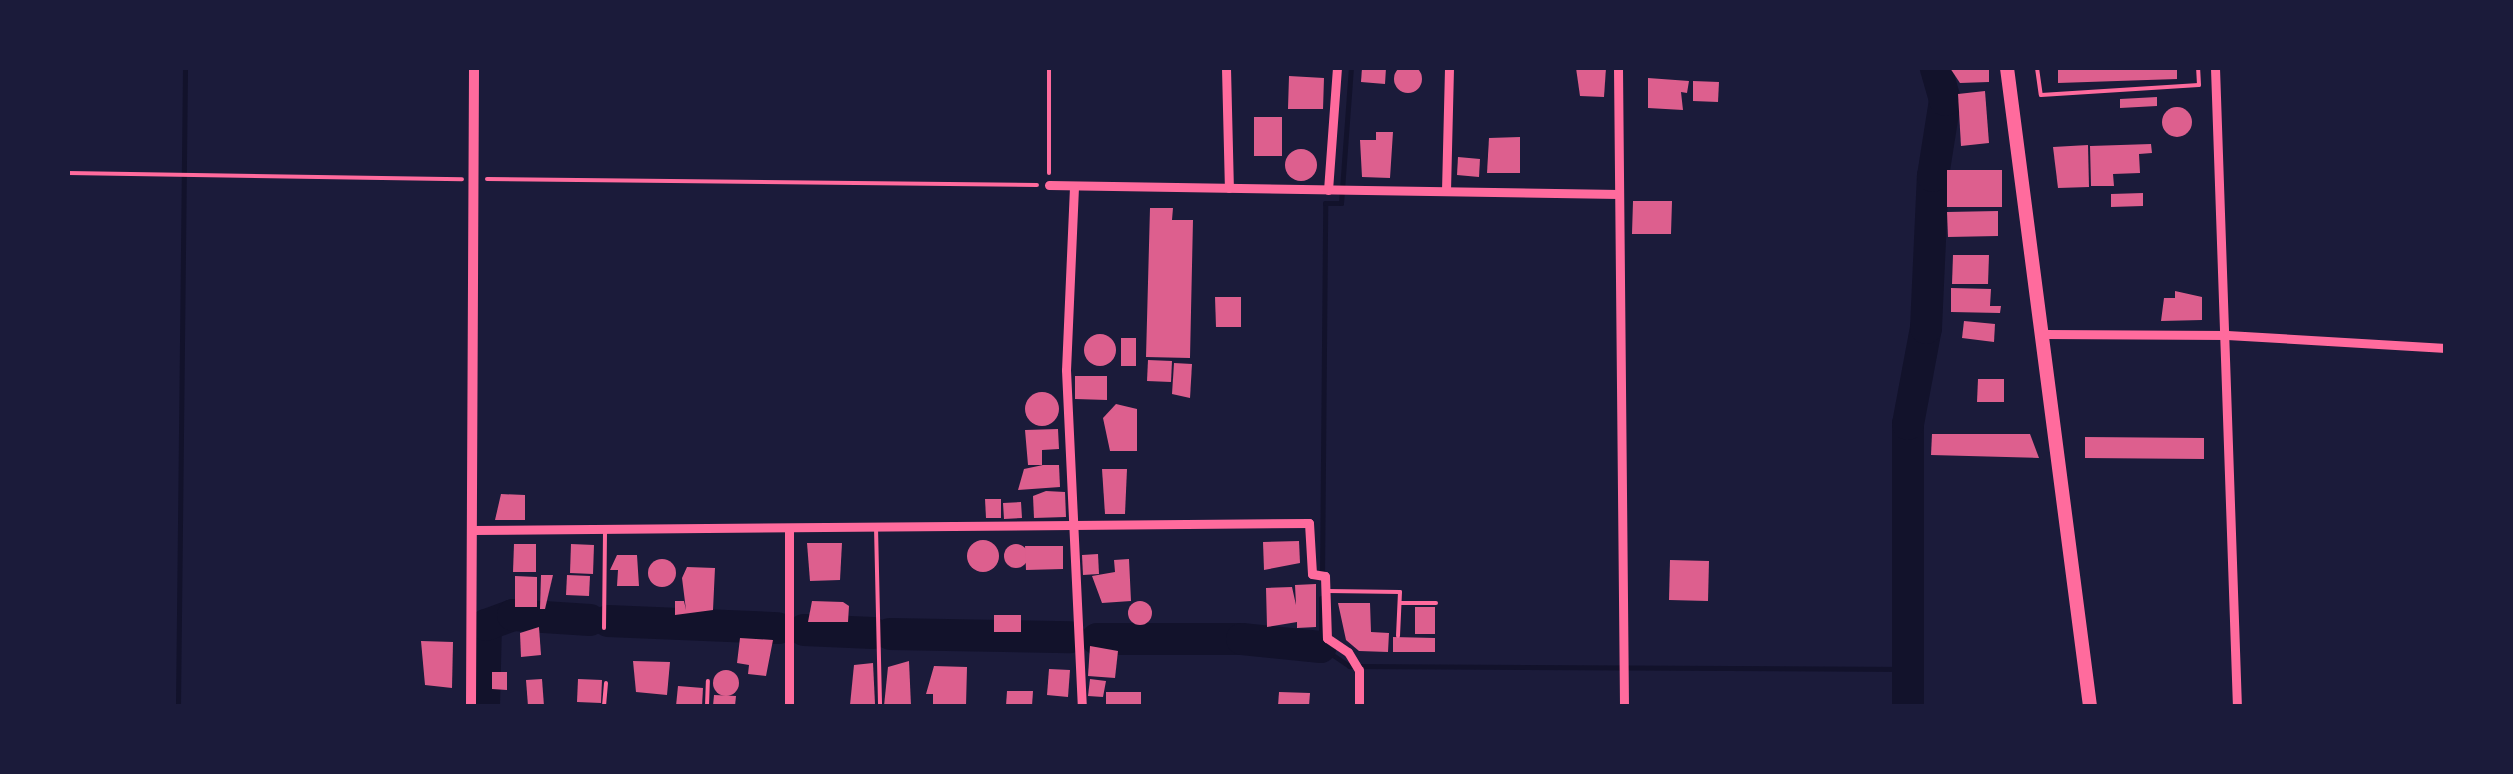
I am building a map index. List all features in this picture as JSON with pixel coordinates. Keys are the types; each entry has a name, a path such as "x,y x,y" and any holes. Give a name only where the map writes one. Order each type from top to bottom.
{"main road":[{"path":"2007,68 2090,706"}],"street":[{"path":"471,706 474,68"},
{"path":"1226,68 1229,188"},
{"path":"1328,190 1337,68"},
{"path":"1446,191 1449,68"},
{"path":"1618,68 1624,706"},
{"path":"2215,68 2237,706"},
{"path":"1049,186 1618,194"},
{"path":"1074,187 1066,370 1082,706"},
{"path":"2044,334 2227,334 2446,348"},
{"path":"472,530 1309,523 1312,574 1325,576 1326,638 1348,652 1359,670 1359,706"},
{"path":"789,528 789,706"}],"lane":[{"path":"2036,68 2041,96 2199,85 2198,68"},
{"path":"876,528 880,706"},
{"path":"604,628 605,530"},
{"path":"1326,591 1400,592 1398,636"},
{"path":"1399,603 1436,602"},
{"path":"707,706 708,680"}],"path":[{"path":"68,172 1049,186 1049,68"},
{"path":"604,706 606,683"}],"building":[{"path":"1408,65 1418,69 1422,79 1418,89 1408,93 1398,89 1394,79 1398,69"},
{"path":"1362,68 1386,68 1385,84 1361,82"},
{"path":"1576,68 1606,68 1604,97 1580,96"},
{"path":"1950,68 1989,68 1989,82 1960,83"},
{"path":"2058,68 2177,68 2177,79 2058,83"},
{"path":"1289,76 1324,78 1323,109 1288,109"},
{"path":"1648,78 1689,81 1687,93 1681,92 1683,110 1648,108"},
{"path":"1693,81 1719,82 1718,102 1693,101"},
{"path":"1985,91 1989,143 1961,146 1958,94"},
{"path":"2157,97 2157,106 2120,108 2120,99"},
{"path":"2177,107 2187,112 2192,122 2187,132 2177,137 2167,132 2162,122 2167,112"},
{"path":"1254,117 1282,117 1282,156 1254,156"},
{"path":"1376,132 1393,132 1390,178 1362,177 1360,140 1376,140"},
{"path":"1520,137 1520,173 1487,173 1489,138"},
{"path":"2151,144 2152,153 2139,154 2140,173 2113,174 2114,186 2091,186 2090,146"},
{"path":"2088,145 2089,187 2058,188 2053,147"},
{"path":"1301,149 1312,154 1317,165 1312,176 1301,181 1290,176 1285,165 1290,154"},
{"path":"1458,157 1480,159 1479,177 1457,175"},
{"path":"1947,170 2002,170 2002,207 1947,207"},
{"path":"2143,193 2143,206 2111,207 2111,194"},
{"path":"1633,201 1672,201 1671,234 1632,234"},
{"path":"1150,208 1173,208 1172,220 1193,220 1190,358 1146,357"},
{"path":"1998,211 1998,236 1948,237 1947,212"},
{"path":"1953,255 1989,255 1988,284 1952,284"},
{"path":"1951,288 1991,289 1990,306 2001,306 2000,313 1951,312"},
{"path":"2175,291 2202,297 2202,320 2161,321 2164,298 2175,298"},
{"path":"1215,297 1241,297 1241,327 1216,327"},
{"path":"1964,321 1995,324 1994,342 1962,338"},
{"path":"1100,334 1112,338 1116,350 1112,362 1100,366 1088,362 1084,350 1088,338"},
{"path":"1121,338 1136,338 1136,366 1121,366"},
{"path":"1148,360 1172,361 1171,382 1147,381"},
{"path":"1174,363 1192,364 1190,398 1172,394"},
{"path":"1075,376 1107,376 1107,400 1075,399"},
{"path":"1978,379 2004,379 2004,402 1977,402"},
{"path":"1042,392 1054,397 1059,409 1054,421 1042,426 1030,421 1025,409 1030,397"},
{"path":"1116,404 1137,409 1137,451 1110,451 1103,418"},
{"path":"1058,429 1059,449 1042,450 1042,465 1028,465 1025,430"},
{"path":"1932,434 2030,434 2039,458 1931,455"},
{"path":"2085,437 2204,438 2204,459 2085,458"},
{"path":"1059,465 1060,487 1018,490 1024,469"},
{"path":"1102,469 1127,469 1125,514 1105,514"},
{"path":"1046,491 1065,492 1066,517 1034,518 1033,496"},
{"path":"501,494 525,495 525,520 495,520"},
{"path":"985,499 1001,499 1001,518 986,518"},
{"path":"1021,502 1022,518 1004,519 1003,503"},
{"path":"983,540 995,544 999,556 995,568 983,572 971,568 967,556 971,544"},
{"path":"1299,541 1300,563 1264,570 1263,542"},
{"path":"807,543 842,543 840,580 810,581"},
{"path":"514,544 536,544 536,572 513,572"},
{"path":"571,544 594,545 593,574 570,573"},
{"path":"1016,544 1025,547 1025,565 1016,568 1007,565 1004,556 1007,547"},
{"path":"1025,546 1063,546 1063,569 1026,570"},
{"path":"1098,554 1099,574 1083,575 1082,555"},
{"path":"617,555 637,555 639,586 617,586 618,570 610,570"},
{"path":"662,559 672,563 676,573 672,583 662,587 652,583 648,573 652,563"},
{"path":"1129,559 1131,601 1102,603 1092,576 1115,572 1114,560"},
{"path":"1670,560 1709,561 1708,601 1669,600"},
{"path":"687,567 715,568 713,610 675,615 675,601 684,601 686,610 682,578"},
{"path":"541,575 553,575 545,609 540,609"},
{"path":"567,575 590,576 589,596 566,595"},
{"path":"515,576 537,577 537,607 515,607"},
{"path":"1316,584 1316,627 1297,628 1297,622 1267,627 1266,588 1292,587 1296,605 1295,585"},
{"path":"812,601 843,602 849,606 848,622 808,622"},
{"path":"1140,601 1149,604 1149,622 1140,625 1131,622 1128,613 1131,604"},
{"path":"1338,603 1370,603 1371,632 1389,633 1388,652 1359,651 1346,640"},
{"path":"1415,607 1435,607 1435,634 1415,634"},
{"path":"994,615 1021,615 1021,632 994,632"},
{"path":"539,627 541,655 521,657 520,633"},
{"path":"1393,637 1435,638 1435,652 1393,652"},
{"path":"740,638 773,640 766,676 748,674 749,665 737,663"},
{"path":"421,641 453,642 452,688 425,685"},
{"path":"1090,646 1118,651 1115,678 1088,676"},
{"path":"633,661 670,662 667,695 636,692"},
{"path":"909,661 911,706 884,706 888,667"},
{"path":"873,663 875,704 850,705 854,665"},
{"path":"934,666 967,667 966,706 933,704 933,694 926,694"},
{"path":"1049,669 1070,670 1068,697 1047,695"},
{"path":"726,670 735,674 739,683 735,692 726,696 717,692 713,683 717,674"},
{"path":"492,672 507,672 507,690 492,689"},
{"path":"542,679 544,706 528,706 526,680"},
{"path":"578,679 602,680 601,703 577,702"},
{"path":"1090,679 1106,681 1103,697 1088,696"},
{"path":"678,686 703,688 702,706 676,706"},
{"path":"1007,691 1033,691 1032,706 1006,706"},
{"path":"1106,692 1141,692 1141,706 1106,706"},
{"path":"1279,692 1310,693 1309,706 1278,706"},
{"path":"714,695 736,696 735,706 713,706"}],"waterway":[{"path":"178,706 185,68"},
{"path":"1322,577 1325,203 1341,203 1351,68"},
{"path":"1908,706 1908,424 1926,328 1933,176 1945,100 1936,68"},
{"path":"1321,598 1321,647 1349,666 1908,669"},
{"path":"484,706 486,625 513,615 590,620"},
{"path":"608,621 778,628"},
{"path":"804,630 873,633"},
{"path":"890,634 1070,637"},
{"path":"1097,639 1242,639 1321,647"}]}
